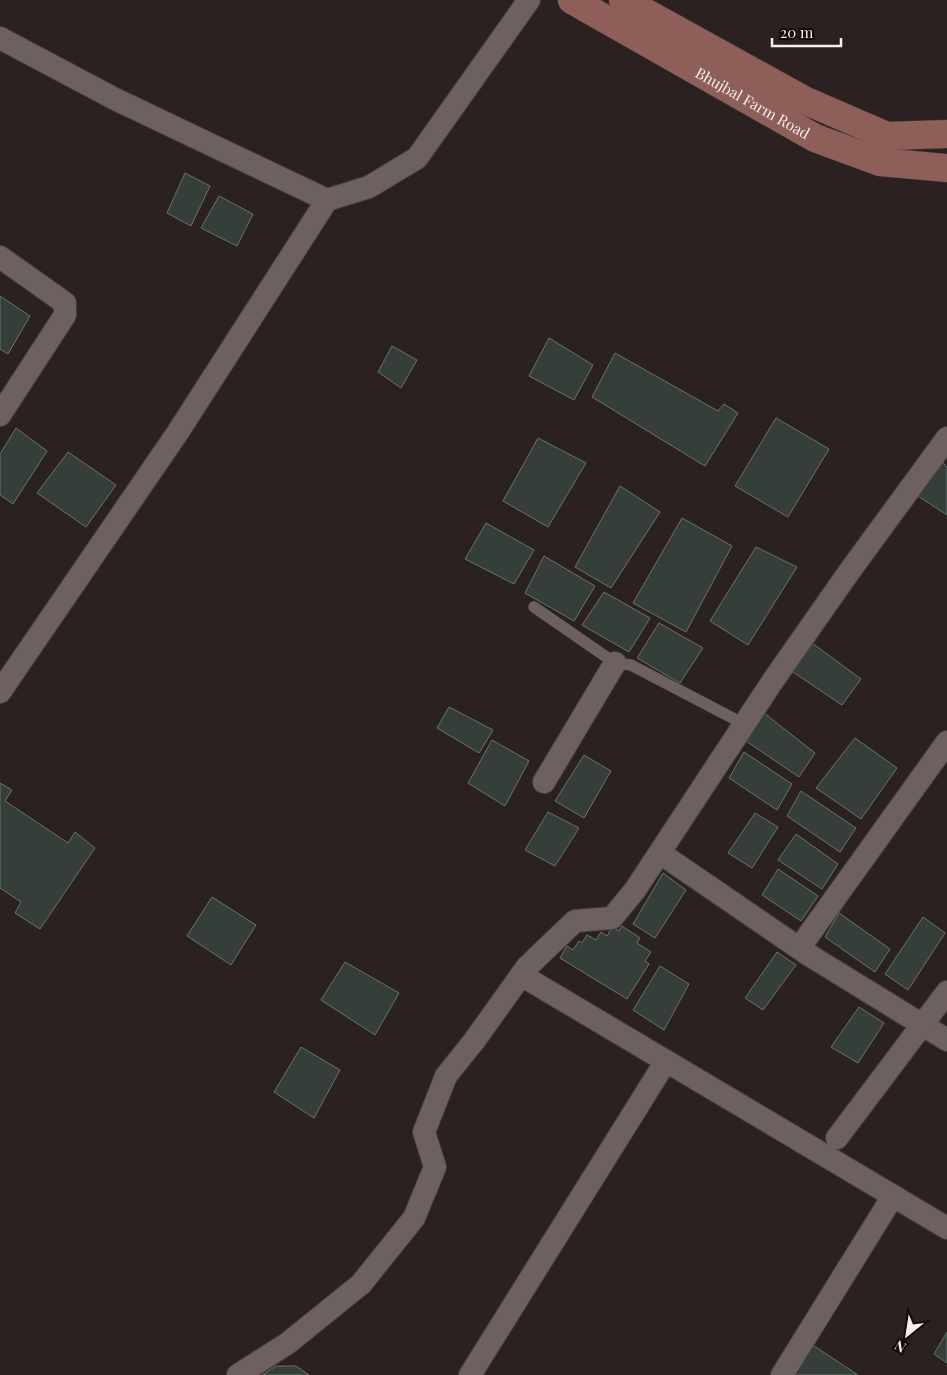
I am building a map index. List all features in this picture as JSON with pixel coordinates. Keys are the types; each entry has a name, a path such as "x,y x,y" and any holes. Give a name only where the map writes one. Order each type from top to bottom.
{"main road":[{"name":"Bhujbal Farm Road","path":"572,0 814,138 880,162 947,168"},
{"name":"Bhujbal Farm Road","path":"623,0 804,100 887,136 947,134"}],"street":[{"path":"0,691 178,432 327,200 369,187 417,158 529,0"},
{"path":"0,38 115,99 327,200"},
{"path":"0,257 66,303 65,315 0,414"},
{"path":"238,1375 288,1343 361,1284 414,1218 435,1166 424,1132 446,1076 474,1041 527,967 575,921 612,918 635,890 744,724 843,580 947,438"},
{"path":"544,782 615,663"},
{"path":"800,948 947,742"},
{"path":"660,852 800,948 947,1040"},
{"path":"521,975 947,1228"},
{"path":"837,1138 947,992"},
{"path":"470,1375 666,1061"},
{"path":"782,1375 892,1196"}],"lane":[{"path":"534,607 615,663 631,666 744,724"}],"building":[{"path":"185,173 210,186 191,226 167,213"},
{"path":"219,196 253,214 237,246 201,228"},
{"path":"0,296 30,316 8,354 0,349"},
{"path":"549,338 593,365 574,400 529,376"},
{"path":"392,346 417,360 401,388 378,372"},
{"path":"615,353 718,411 724,404 738,413 705,466 592,397"},
{"path":"776,418 829,449 788,517 735,486"},
{"path":"16,428 47,451 13,504 0,495 0,454"},
{"path":"538,438 586,463 548,527 503,501"},
{"path":"68,452 116,485 86,527 37,493"},
{"path":"943,463 947,467 947,515 918,496"},
{"path":"620,486 660,512 611,588 575,567"},
{"path":"682,518 732,546 686,632 633,603"},
{"path":"486,523 534,550 514,584 465,559"},
{"path":"756,547 797,567 748,645 710,621"},
{"path":"544,556 595,586 574,621 525,593"},
{"path":"604,592 650,618 629,652 582,625"},
{"path":"659,623 703,648 680,683 637,658"},
{"path":"808,640 861,679 842,705 787,668"},
{"path":"449,707 493,730 479,753 437,728"},
{"path":"764,713 815,753 799,777 746,741"},
{"path":"855,738 897,768 861,819 816,788"},
{"path":"492,740 529,761 505,806 468,783"},
{"path":"744,752 792,784 777,810 729,778"},
{"path":"584,755 611,771 584,818 555,801"},
{"path":"0,783 12,790 5,801 68,843 75,832 95,848 40,929 15,913 21,902 0,888"},
{"path":"801,791 856,828 840,852 787,816"},
{"path":"548,812 579,828 555,866 525,850"},
{"path":"755,813 778,827 752,868 728,853"},
{"path":"796,834 838,864 822,889 778,860"},
{"path":"778,869 818,896 801,921 762,895"},
{"path":"663,873 686,890 655,938 633,924"},
{"path":"212,897 256,925 231,965 187,936"},
{"path":"839,913 890,949 875,972 825,937"},
{"path":"923,917 945,933 908,990 885,974"},
{"path":"622,926 640,938 637,943 651,952 645,961 649,964 627,999 560,958 567,946 573,950 579,941 582,943 587,935 596,940 601,932 607,936 612,927 619,931"},
{"path":"777,952 796,965 763,1010 745,998"},
{"path":"345,962 399,993 375,1035 321,1000"},
{"path":"660,966 689,984 664,1030 633,1010"},
{"path":"859,1007 884,1023 858,1063 831,1047"},
{"path":"301,1047 340,1070 314,1118 274,1092"},
{"path":"947,1332 947,1363 934,1354"},
{"path":"808,1342 858,1375 789,1375"},
{"path":"276,1366 296,1366 309,1375 262,1375"}]}
